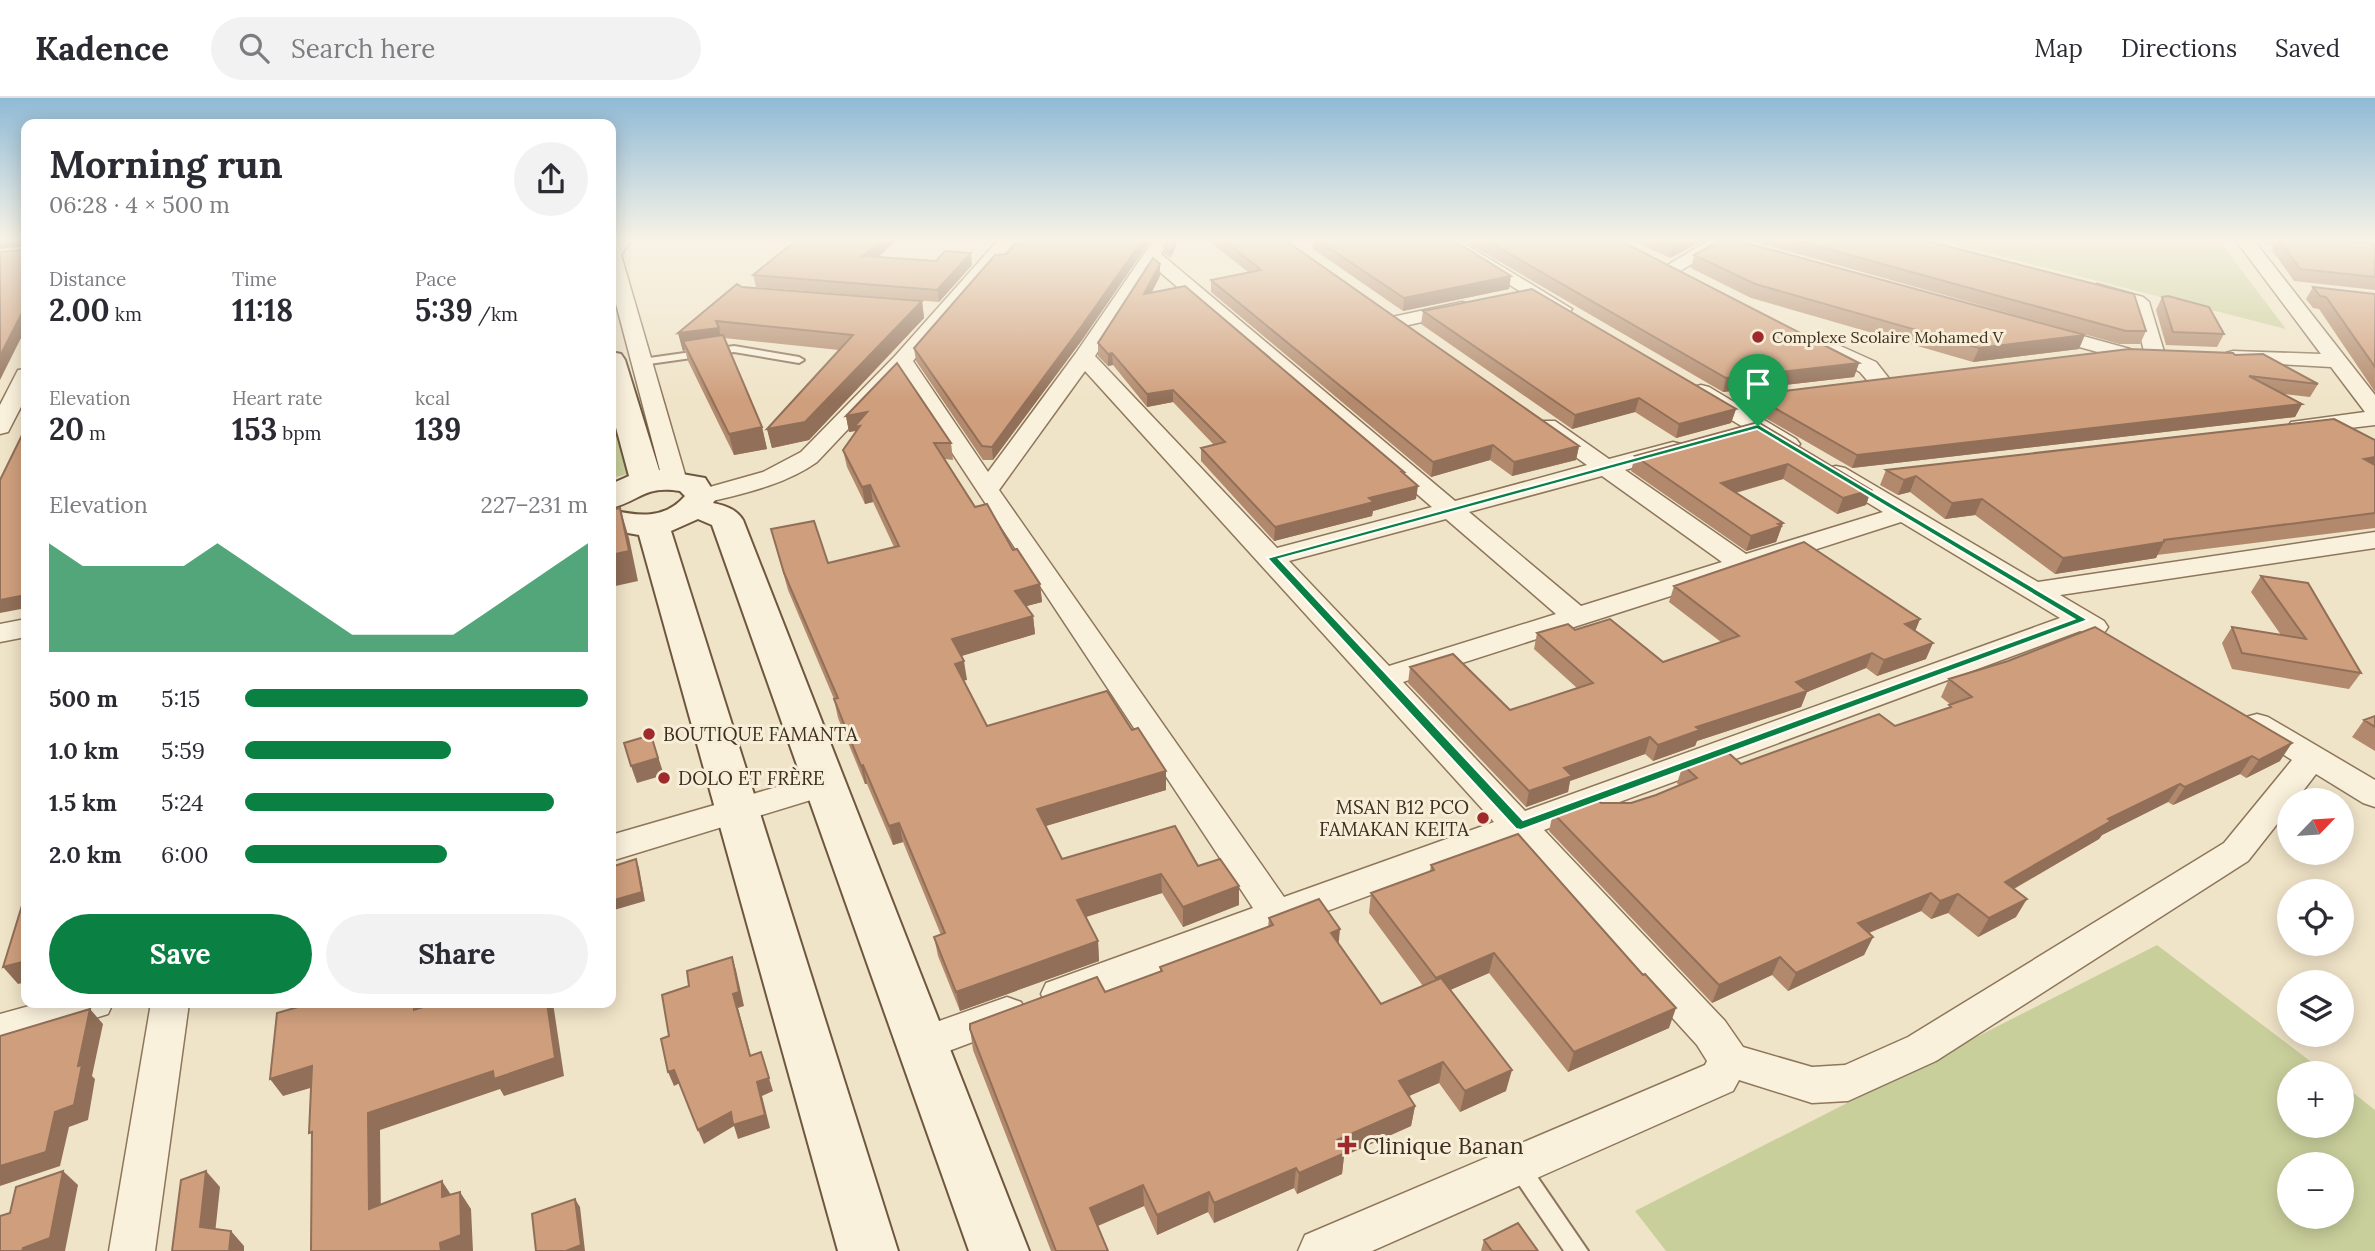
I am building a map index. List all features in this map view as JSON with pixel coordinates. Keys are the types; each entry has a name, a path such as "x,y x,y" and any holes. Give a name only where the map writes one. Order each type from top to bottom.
{"main road":[{"path":"616,372 660,480"},
{"path":"616,494 624,488 660,480 694,485 698,503 727,520 999,1251"},
{"path":"616,522 628,526 653,526 677,519 698,503"},
{"path":"653,526 867,1251"}],"street":[{"path":"622,292 642,362 660,480"},
{"path":"698,503 797,467 902,360 961,292"},
{"path":"987,490 1128,292"},
{"path":"1208,292 1450,510 1576,616"},
{"path":"1507,298 1534,292 1580,320"},
{"path":"2105,292 2142,306 2155,355"},
{"path":"2284,292 2375,410"},
{"path":"1399,321 1480,304"},
{"path":"1378,306 1421,336"},
{"path":"918,309 944,311"},
{"path":"2020,325 2123,353"},
{"path":"1794,331 1868,368 1880,382"},
{"path":"2069,359 2123,353 2181,356"},
{"path":"1084,357 1521,825 1711,1033 1729,1060 1812,1085 1848,1083 1922,1049 2236,852 2312,757"},
{"path":"2207,357 2338,361"},
{"path":"902,360 987,490 1277,915"},
{"path":"1853,385 1907,378"},
{"path":"1683,382 2117,640"},
{"path":"0,427 21,385"},
{"path":"1718,402 1758,397"},
{"path":"1530,413 1743,564"},
{"path":"2280,429 2375,418"},
{"path":"1721,436 1758,426"},
{"path":"1272,558 1696,443"},
{"path":"1846,479 1886,474"},
{"path":"1383,678 1904,513"},
{"path":"2034,591 2375,540"},
{"path":"922,1044 2082,620"},
{"path":"0,633 21,629"},
{"path":"2232,709 2375,795"},
{"path":"616,846 825,785"},
{"path":"0,1031 77,1008"},
{"path":"132,1251 169,1008"},
{"path":"1321,1251 1719,1078 1729,1060"}],"lane":[{"path":"642,362 734,349 799,360"},
{"path":"1517,1165 1577,1251"}],"green space":[{"path":"2140,292 2258,292 2286,329"},
{"path":"616,414 632,473 616,477"},
{"path":"2157,945 2277,1036 2277,1047 2292,1047 2310,1061 2277,1061 2277,1138 2354,1138 2354,1093 2375,1110 2375,1251 1666,1251 1635,1211"}],"building":[{"path":"0,292 21,292 21,315 0,356"},
{"path":"728,292 804,292 922,301 805,422 767,429 853,335 716,321 719,328 678,333"},
{"path":"963,292 1106,292 992,447 982,446 914,348"},
{"path":"1131,292 1145,292 1144,294 1192,292 1418,486 1369,498 1374,502 1275,527 1201,448 1225,442 1173,390 1147,394 1112,353 1108,354 1098,343"},
{"path":"1225,292 1359,292 1579,446 1514,462 1493,445 1433,462"},
{"path":"1395,292 1434,292 1404,298"},
{"path":"1518,292 1537,292 1736,409 1679,424 1639,398 1575,415 1423,311"},
{"path":"1576,292 1720,292 1859,363 1726,378"},
{"path":"1782,292 1926,292 2085,335 1979,348"},
{"path":"1984,292 2134,294 2146,331 2126,331"},
{"path":"2317,292 2375,294 2375,367 2326,297"},
{"path":"2168,296 2209,307 2224,334 2173,332 2162,297"},
{"path":"723,335 762,427 729,434 683,341"},
{"path":"2129,349 2263,354 2318,384 2249,376 2302,404 1857,455 1752,395"},
{"path":"897,363 951,443 934,443 975,507 987,504 1013,550 1017,549 1040,584 1015,591 1033,616 952,639 964,661 955,664 987,726 1107,691 1132,730 1138,728 1166,771 1037,809 1062,859 1175,826 1198,866 1220,859 1239,886 1183,907 1161,874 1077,900 1098,941 956,992 934,937 945,933 899,823 889,826 863,765 861,766 834,699 838,698 784,573 771,529 814,521 828,563 899,546 870,485 862,487 843,450 860,426 854,427 867,412 846,416"},
{"path":"2334,419 2375,440 2375,457 2364,459 2375,465 2375,513 2164,540 2063,558 1982,499 1952,503 1916,476 1904,480 1886,470"},
{"path":"1758,422 1871,490 1843,498 1788,464 1721,483 1783,523 1751,536 1635,456"},
{"path":"21,437 21,596 0,600 0,480"},
{"path":"620,508 629,551 616,554 616,509"},
{"path":"1804,542 1920,619 1905,624 1933,643 1884,660 1872,653 1796,682 1807,691 1696,727 1700,730 1658,745 1650,737 1564,768 1572,776 1529,791 1410,667 1453,654 1510,710 1593,683 1537,633 1568,624 1575,630 1610,619 1663,662 1739,636 1674,586"},
{"path":"2261,576 2308,583 2361,673 2242,653 2232,627 2306,639"},
{"path":"2095,627 2292,743 2259,760 2252,756 2185,787 2180,784 2108,819 2111,821 2005,882 2027,899 1989,918 1958,894 1940,901 1931,893 1858,923 1873,937 1796,973 1780,957 1719,985 1553,813 1595,797 1601,803 1631,803 1656,795 1697,778 1683,765 1725,750 1741,764 1879,714 1895,726 1951,707 1949,705 1972,697 1949,679 2008,661"},
{"path":"2375,716 2375,727 2364,720"},
{"path":"651,735 658,758 631,766 624,743"},
{"path":"1518,834 1643,975 1645,974 1676,1008 1574,1052 1494,953 1436,978 1371,893 1434,870 1431,865"},
{"path":"636,859 642,892 616,900 616,865"},
{"path":"1319,899 1340,929 1331,933 1381,1004 1441,978 1512,1070 1465,1091 1443,1062 1399,1081 1415,1106 1337,1140 1345,1153 1299,1173 1296,1168 1214,1203 1209,1192 1157,1215 1143,1185 1090,1208 1108,1251 1056,1251 970,1024 1097,977 1105,992 1162,971 1160,967 1273,925 1269,918"},
{"path":"21,909 21,962 3,967"},
{"path":"732,957 739,992 733,994 750,1056 761,1052 769,1078 757,1082 765,1115 733,1125 731,1112 698,1130 674,1070 668,1072 661,1039 669,1036 662,995 689,986 687,971"},
{"path":"294,1008 548,1008 555,1058 494,1079 493,1071 368,1113 369,1209 442,1181 442,1197 460,1192 461,1235 440,1243 441,1251 311,1251 312,1132 309,1133 312,1066 270,1079 277,1013"},
{"path":"90,1009 78,1066 82,1065 74,1105 55,1112 46,1152 0,1166 0,1036"},
{"path":"63,1171 50,1238 23,1248 22,1251 0,1251 0,1216 10,1213 16,1187"},
{"path":"206,1171 200,1227 231,1231 229,1251 172,1251 181,1180"},
{"path":"575,1199 581,1245 566,1251 536,1251 532,1214"},
{"path":"1518,1223 1538,1251 1492,1251 1484,1240"}],"place":[{"name":"Complexe Scolaire Mohamed V","path":"1758,337"},
{"name":"BOUTIQUE FAMANTA","path":"649,734"},
{"name":"DOLO ET FRÈRE","path":"664,778"},
{"name":"MSAN B12 PCO FAMAKAN KEITA","path":"1483,818"},
{"name":"Clinique Banan","path":"1347,1145"}],"route":[{"path":"1758,426 2082,620 1521,825 1272,558 1361,534 1758,426"}]}
